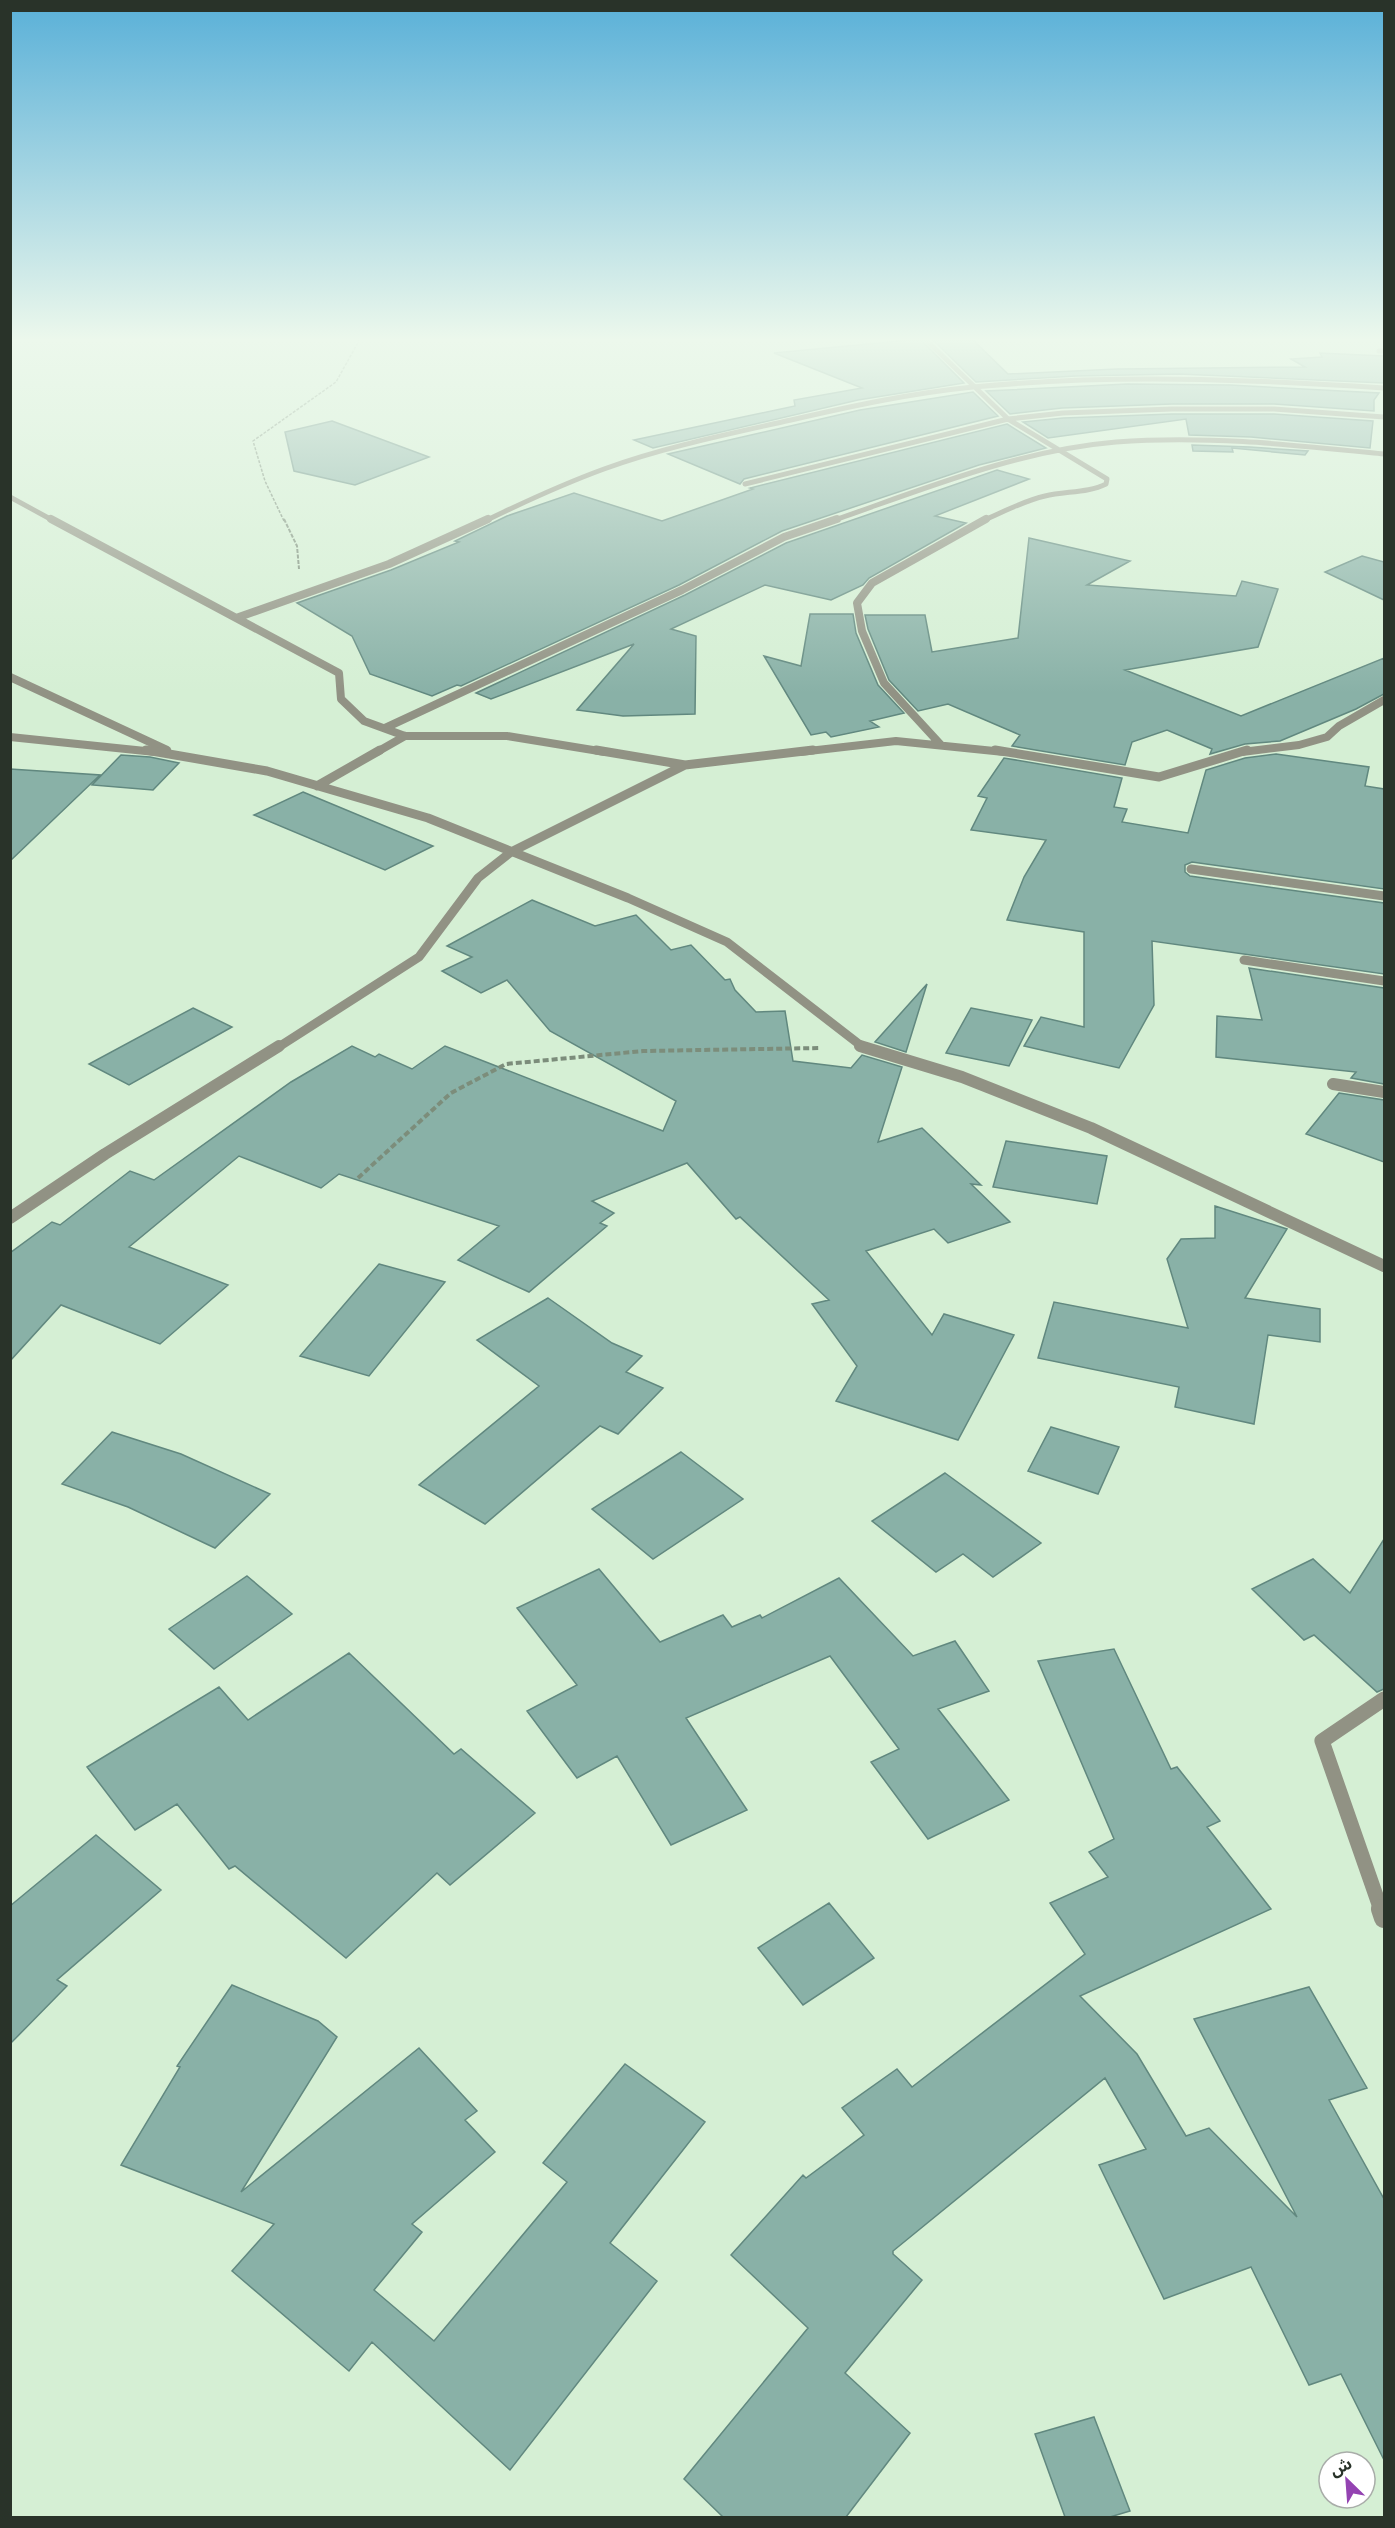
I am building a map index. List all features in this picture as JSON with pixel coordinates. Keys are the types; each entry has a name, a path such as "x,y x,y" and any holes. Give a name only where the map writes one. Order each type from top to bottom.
{"street":[{"path":"236,618 302,596 411,554 565,483 642,457"},
{"path":"745,484 854,457"},
{"path":"385,728 682,590 784,537 970,473 1033,457"},
{"path":"941,745 884,683 862,631 857,603 872,583 972,525 1022,502 1098,488 1106,484 1107,479 1103,475 1072,457"},
{"path":"10,497 339,673 341,699 364,721 405,735 507,736 686,765 896,741 986,748 1159,777 1249,750 1299,745 1327,737 1339,726 1384,700"},
{"path":"10,677 182,756"},
{"path":"317,786 405,735"},
{"path":"10,737 137,749 267,771 428,818 628,898 727,942 861,1047 962,1077 1091,1128 1384,1266"},
{"path":"10,1218 105,1154 244,1069 418,957 478,878 511,852 686,765"},
{"path":"1191,869 1384,896"},
{"path":"1244,960 1384,981"},
{"path":"1333,1084 1384,1092"},
{"path":"1384,1699 1322,1741 1384,1918"}],"path":[{"path":"258,457 265,481 297,546 302,596"},
{"path":"358,1178 452,1093 506,1064 643,1051 861,1047"}],"building":[{"path":"291,457 429,457 355,485 294,471"},
{"path":"675,457 833,457 744,479 740,484"},
{"path":"875,457 1011,457 979,465 782,531 679,585 461,686 457,685 432,696 370,674 352,636 297,603 391,570 459,542 455,541 507,516 574,493 662,521 753,489 750,488"},
{"path":"997,470 1029,479 935,516 966,523 869,578 863,585 831,600 765,585 671,629 696,636 695,714 623,716 577,710 634,644 491,699 476,693 685,595 786,543"},
{"path":"1029,538 1130,561 1087,585 1236,596 1242,581 1278,589 1258,647 1125,670 1241,716 1384,658 1384,694 1356,709 1280,741 1245,744 1210,754 1212,749 1167,730 1132,742 1125,765 1012,746 1020,735 948,704 918,711 889,680 868,629 865,615 925,615 932,652 1018,638"},
{"path":"1362,556 1384,562 1384,600 1325,572"},
{"path":"810,614 853,614 856,633 878,685 904,713 870,721 879,727 831,737 826,732 811,735 764,656 801,666"},
{"path":"1276,754 1369,767 1365,786 1384,789 1384,889 1192,862 1185,865 1185,872 1190,876 1384,903 1384,974 1152,941 1154,1005 1119,1068 1024,1046 1041,1017 1084,1027 1084,932 1007,920 1024,877 1046,840 971,830 987,798 978,796 1004,758 1122,778 1114,807 1127,809 1122,822 1188,833 1206,770 1245,758"},
{"path":"121,755 150,757 179,763 153,790 92,785"},
{"path":"10,769 100,775 10,861"},
{"path":"303,792 433,846 385,870 254,815"},
{"path":"532,900 595,926 636,915 671,950 691,945 725,980 730,979 735,990 756,1012 785,1011 793,1061 851,1068 862,1055 902,1067 878,1142 922,1128 981,1185 971,1184 1010,1222 948,1243 934,1229 866,1251 932,1335 944,1314 1014,1335 958,1440 836,1401 857,1366 812,1304 829,1300 740,1217 736,1219 687,1163 592,1201 614,1213 600,1223 607,1226 529,1292 458,1260 499,1226 339,1174 321,1188 239,1156 129,1247 228,1285 160,1344 61,1305 10,1361 10,1253 52,1222 60,1225 130,1171 154,1180 291,1082 352,1046 375,1057 379,1054 412,1069 445,1046 663,1131 676,1101 550,1031 507,980 481,993 442,971 472,957 447,946"},
{"path":"1249,968 1384,988 1384,1084 1351,1078 1356,1072 1216,1057 1217,1016 1262,1020"},
{"path":"927,984 906,1052 875,1042"},
{"path":"193,1008 232,1027 129,1085 89,1064"},
{"path":"971,1008 1032,1020 1009,1066 946,1053"},
{"path":"1339,1093 1384,1100 1384,1162 1306,1134"},
{"path":"1006,1141 1107,1156 1097,1204 993,1187"},
{"path":"1215,1206 1287,1229 1245,1298 1320,1309 1320,1342 1268,1335 1254,1424 1175,1407 1179,1387 1038,1358 1054,1302 1188,1328 1167,1259 1181,1239 1215,1238"},
{"path":"379,1264 445,1282 369,1376 300,1356"},
{"path":"548,1298 612,1343 642,1356 626,1372 663,1388 618,1434 600,1426 485,1524 419,1485 539,1386 477,1340"},
{"path":"1051,1427 1119,1447 1098,1494 1028,1471"},
{"path":"112,1432 181,1454 270,1494 215,1548 128,1507 62,1484"},
{"path":"681,1452 743,1499 653,1559 592,1509"},
{"path":"945,1473 1041,1543 993,1577 963,1554 936,1572 872,1521"},
{"path":"1384,1539 1384,1689 1377,1692 1314,1635 1304,1640 1252,1589 1313,1559 1350,1593"},
{"path":"599,1569 660,1642 723,1615 732,1627 760,1615 762,1618 839,1578 913,1656 955,1641 989,1691 938,1709 1009,1800 928,1839 871,1762 899,1749 830,1656 686,1718 747,1810 671,1845 617,1756 577,1778 527,1711 577,1685 517,1608"},
{"path":"247,1576 292,1614 214,1669 169,1629"},
{"path":"1114,1649 1171,1769 1177,1767 1220,1821 1207,1827 1271,1909 1080,1996 1137,2054 1186,2136 1209,2128 1297,2217 1194,2019 1309,1987 1367,2088 1329,2100 1384,2199 1384,2460 1341,2374 1309,2385 1251,2267 1164,2299 1099,2165 1146,2149 1105,2078 893,2251 893,2254 922,2280 845,2373 910,2433 846,2517 723,2517 684,2479 808,2328 731,2255 803,2175 806,2178 864,2135 842,2108 897,2069 912,2087 1085,1954 1050,1903 1108,1877 1089,1852 1114,1839 1038,1661"},
{"path":"349,1653 454,1754 461,1749 535,1813 450,1885 437,1873 346,1958 235,1866 229,1869 177,1804 135,1830 87,1767 219,1687 248,1720"},
{"path":"96,1835 161,1890 57,1980 67,1986 10,2044 10,1906"},
{"path":"829,1903 874,1958 803,2005 758,1948"},
{"path":"232,1985 318,2021 337,2037 241,2192 419,2048 477,2111 465,2120 495,2152 412,2224 422,2232 374,2290 434,2341 567,2182 543,2163 625,2064 705,2122 610,2243 657,2281 510,2470 372,2342 349,2371 232,2271 274,2224 121,2165 180,2067 177,2066"},
{"path":"1094,2417 1130,2511 1110,2517 1065,2517 1035,2434"}]}
